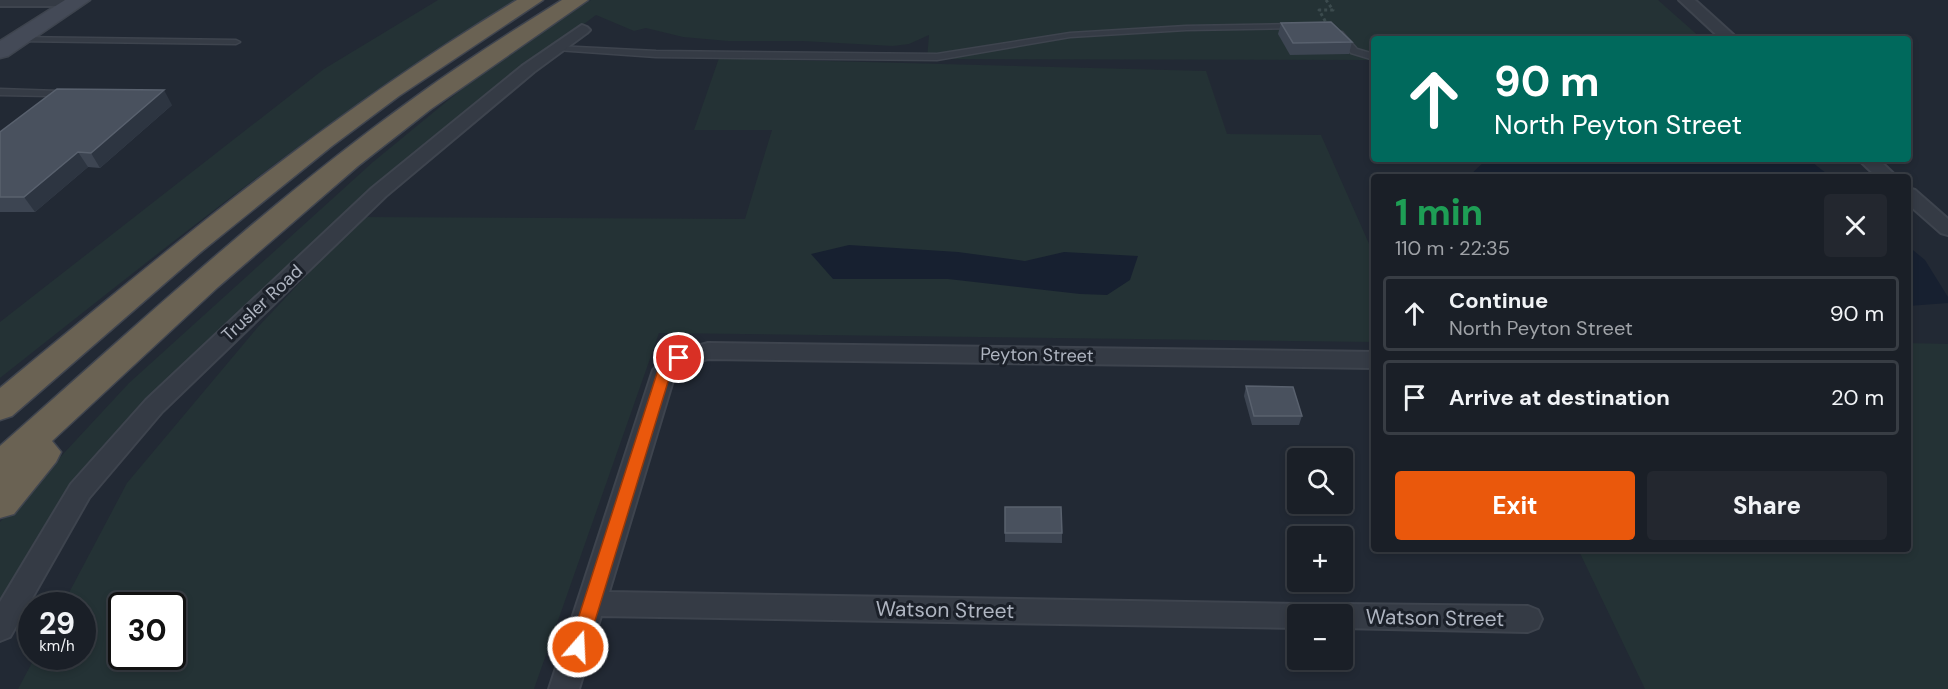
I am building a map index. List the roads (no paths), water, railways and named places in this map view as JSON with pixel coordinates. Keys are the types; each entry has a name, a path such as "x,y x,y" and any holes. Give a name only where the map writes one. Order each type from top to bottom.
{"highway":[{"path":"0,407 183,252 286,169 408,79 532,0"},
{"path":"0,468 244,248 323,181 445,86 577,0"},
{"path":"0,503 40,455 244,248"},
{"path":"0,390 183,252"}],"main road":[{"path":"9,45 77,1"}],"street":[{"path":"1686,0 1727,36"},
{"path":"0,2 77,1"},
{"name":"Trusler Road","path":"0,628 80,491 154,405 379,192 582,30"},
{"path":"1871,162 1885,174"},
{"path":"1911,197 1948,229"},
{"name":"Peyton Street","path":"593,604 665,370 679,358 700,353 1371,360"},
{"path":"564,689 593,604"},
{"name":"Watson Street","path":"593,604 1287,616"},
{"name":"Watson Street","path":"1353,616 1528,620"}],"lane":[{"path":"557,48 656,54 937,57 1070,35 1186,28 1304,26"},
{"path":"1328,26 1354,51 1371,56"},
{"path":"9,45 236,42"},
{"path":"0,92 58,94 42,108"}],"water":[{"path":"1484,162 1812,162 1827,174 1471,174"},
{"path":"849,245 958,252 1025,261 1064,252 1138,256 1130,280 1107,295 1080,294 948,279 833,279 811,254"},
{"path":"1911,248 1925,260 1948,297 1948,303 1911,306"}]}
